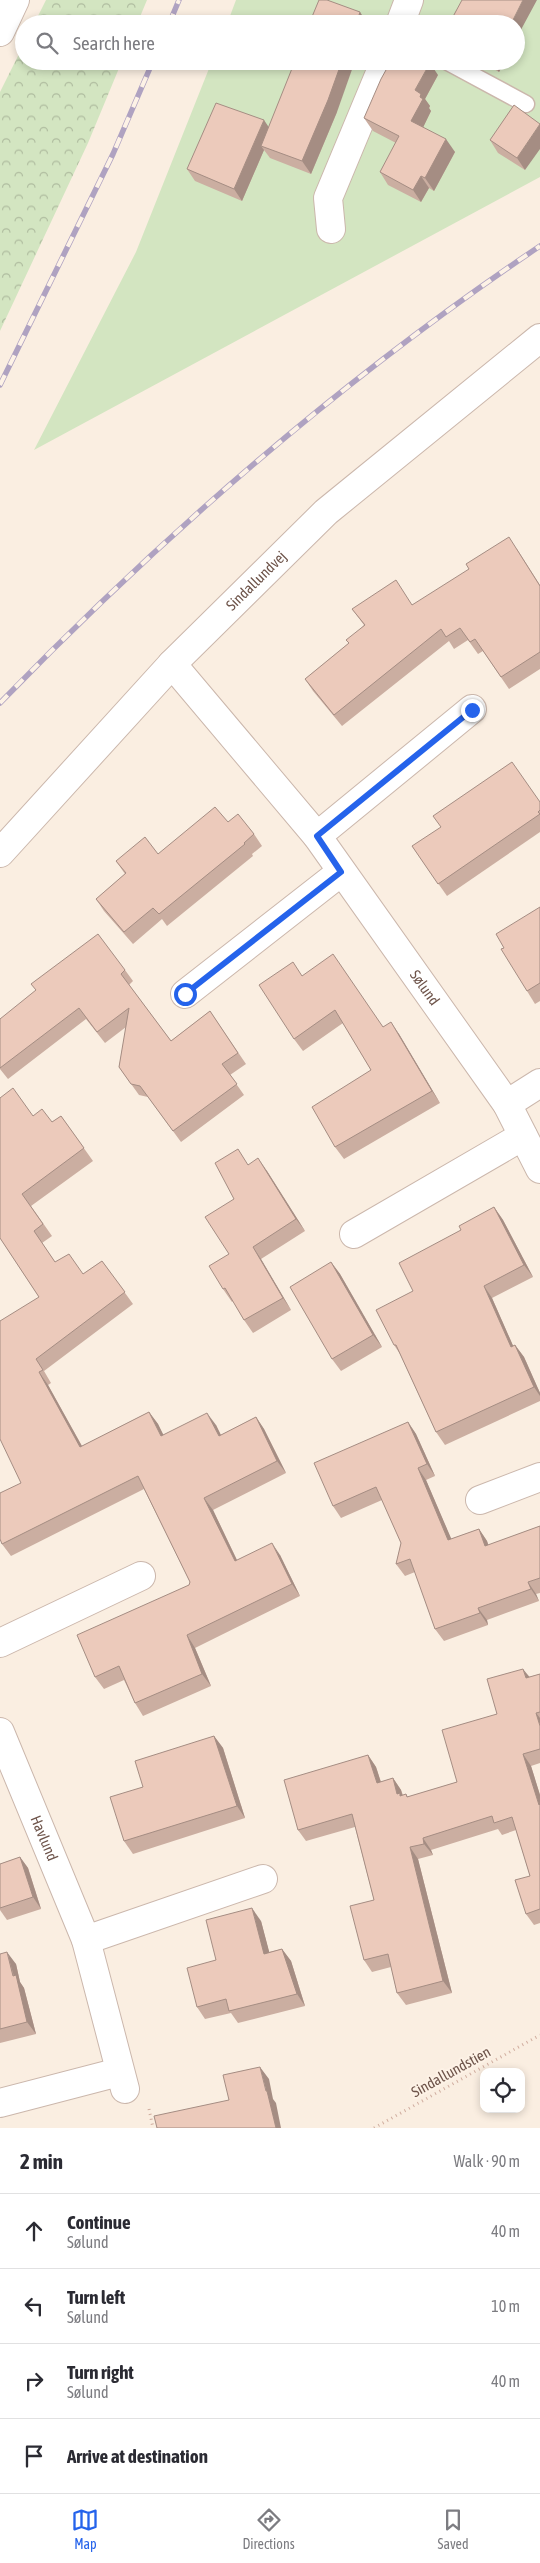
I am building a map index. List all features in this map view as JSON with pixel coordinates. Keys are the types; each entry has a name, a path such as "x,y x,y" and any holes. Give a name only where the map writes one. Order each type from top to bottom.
{"street":[{"path":"0,32 15,0"},
{"path":"403,15 409,0"},
{"path":"331,229 328,198 381,70"},
{"name":"Sindallundvej","path":"0,853 172,664 326,512 540,338"},
{"name":"Sølund","path":"172,664 317,836 507,1104 540,1169"},
{"path":"317,836 472,710"},
{"path":"185,994 341,872"},
{"path":"507,1104 540,1083"},
{"path":"354,1234 523,1136"},
{"path":"480,1500 540,1477"},
{"path":"0,1643 141,1576"},
{"name":"Havlund","path":"0,2103 122,2081 86,1940 1,1736"},
{"path":"86,1940 263,1879"}],"lane":[{"path":"463,70 526,104"}],"path":[{"name":"Sindallundstien","path":"374,2128 540,2035"}],"green space":[{"path":"46,0 147,0 141,15 38,15"},
{"path":"236,0 540,0 540,177 34,450 136,252 208,70 525,70 525,15 230,15"},
{"path":"15,62 15,70 118,70 88,143 0,331 0,92"}],"building":[{"path":"319,0 327,0 360,12 359,15 313,15"},
{"path":"462,0 523,0 516,15 454,15"},
{"path":"291,70 339,70 302,161 261,146"},
{"path":"386,70 426,70 415,90 421,94 420,97 423,99 411,121 446,139 425,178 421,176 413,190 380,172 399,136 364,118"},
{"path":"216,103 264,120 234,189 187,169"},
{"path":"514,105 540,124 517,158 490,140"},
{"path":"509,537 540,586 540,652 501,677 475,639 470,642 460,628 446,637 441,629 334,715 305,679 349,643 346,640 365,625 352,609 396,580 412,605 469,569 466,564"},
{"path":"512,762 540,802 540,810 538,812 540,814 438,884 412,846 441,827 433,816"},
{"path":"215,807 228,822 238,814 254,834 245,844 159,914 153,908 124,932 96,899 126,873 116,861 145,837 158,854"},
{"path":"540,907 540,983 527,991 501,949 504,948 496,934"},
{"path":"98,934 125,970 121,974 171,1041 210,1011 238,1053 222,1064 237,1084 173,1131 140,1086 131,1084 119,1067 129,1008 97,1032 79,1008 0,1068 0,1019 36,990 31,984"},
{"path":"333,954 383,1027 391,1022 432,1091 335,1147 312,1107 371,1070 335,1010 294,1039 259,985 293,962 302,976"},
{"path":"13,1088 33,1116 42,1109 52,1122 61,1116 84,1148 22,1194 43,1224 34,1231 55,1262 69,1254 83,1274 102,1261 125,1292 36,1359 43,1370 39,1372 80,1447 149,1412 161,1436 207,1413 219,1436 256,1417 277,1461 204,1498 235,1561 272,1543 292,1584 187,1635 202,1674 135,1703 119,1666 95,1677 77,1635 189,1585 190,1582 138,1476 2,1544 0,1539 0,1493 21,1483 0,1439 0,1321 39,1297 0,1238 0,1098"},
{"path":"238,1149 248,1165 258,1158 296,1219 253,1247 283,1298 244,1320 209,1266 229,1254 205,1217 234,1199 215,1163"},
{"path":"494,1207 524,1265 484,1286 511,1347 515,1345 534,1387 436,1432 396,1345 394,1345 376,1310 413,1291 399,1263 461,1230 459,1226"},
{"path":"331,1262 373,1335 332,1359 290,1287"},
{"path":"408,1422 427,1464 418,1468 448,1540 479,1529 485,1546 540,1526 540,1578 528,1582 531,1589 478,1608 480,1613 435,1629 410,1559 396,1564 401,1543 376,1487 333,1506 314,1463"},
{"path":"523,1669 526,1678 540,1674 540,1712 536,1713 540,1726 540,1749 523,1754 540,1804 540,1909 526,1914 515,1880 530,1876 512,1817 494,1823 492,1816 423,1838 424,1844 410,1847 443,1981 397,1993 388,1954 364,1960 350,1906 374,1900 352,1814 298,1830 284,1780 368,1755 377,1783 393,1778 397,1794 400,1793 400,1796 406,1794 407,1797 457,1782 442,1730 497,1714 487,1679"},
{"path":"214,1736 237,1806 124,1841 110,1797 143,1787 135,1761"},
{"path":"20,1857 33,1897 0,1908 0,1864"},
{"path":"252,1908 264,1954 282,1949 297,1994 229,2011 226,1999 197,2007 187,1968 216,1960 206,1920"},
{"path":"7,1952 13,1976 16,1975 27,2022 0,2029 0,1954"},
{"path":"260,2067 276,2128 157,2128 154,2116 229,2100 223,2075"}],"railway":[{"path":"173,15 179,0"},
{"path":"0,385 113,154 149,70"},
{"path":"0,703 126,579 258,460 396,349 540,246"}],"route":[{"path":"185,994 341,872 317,836 472,710"}]}
